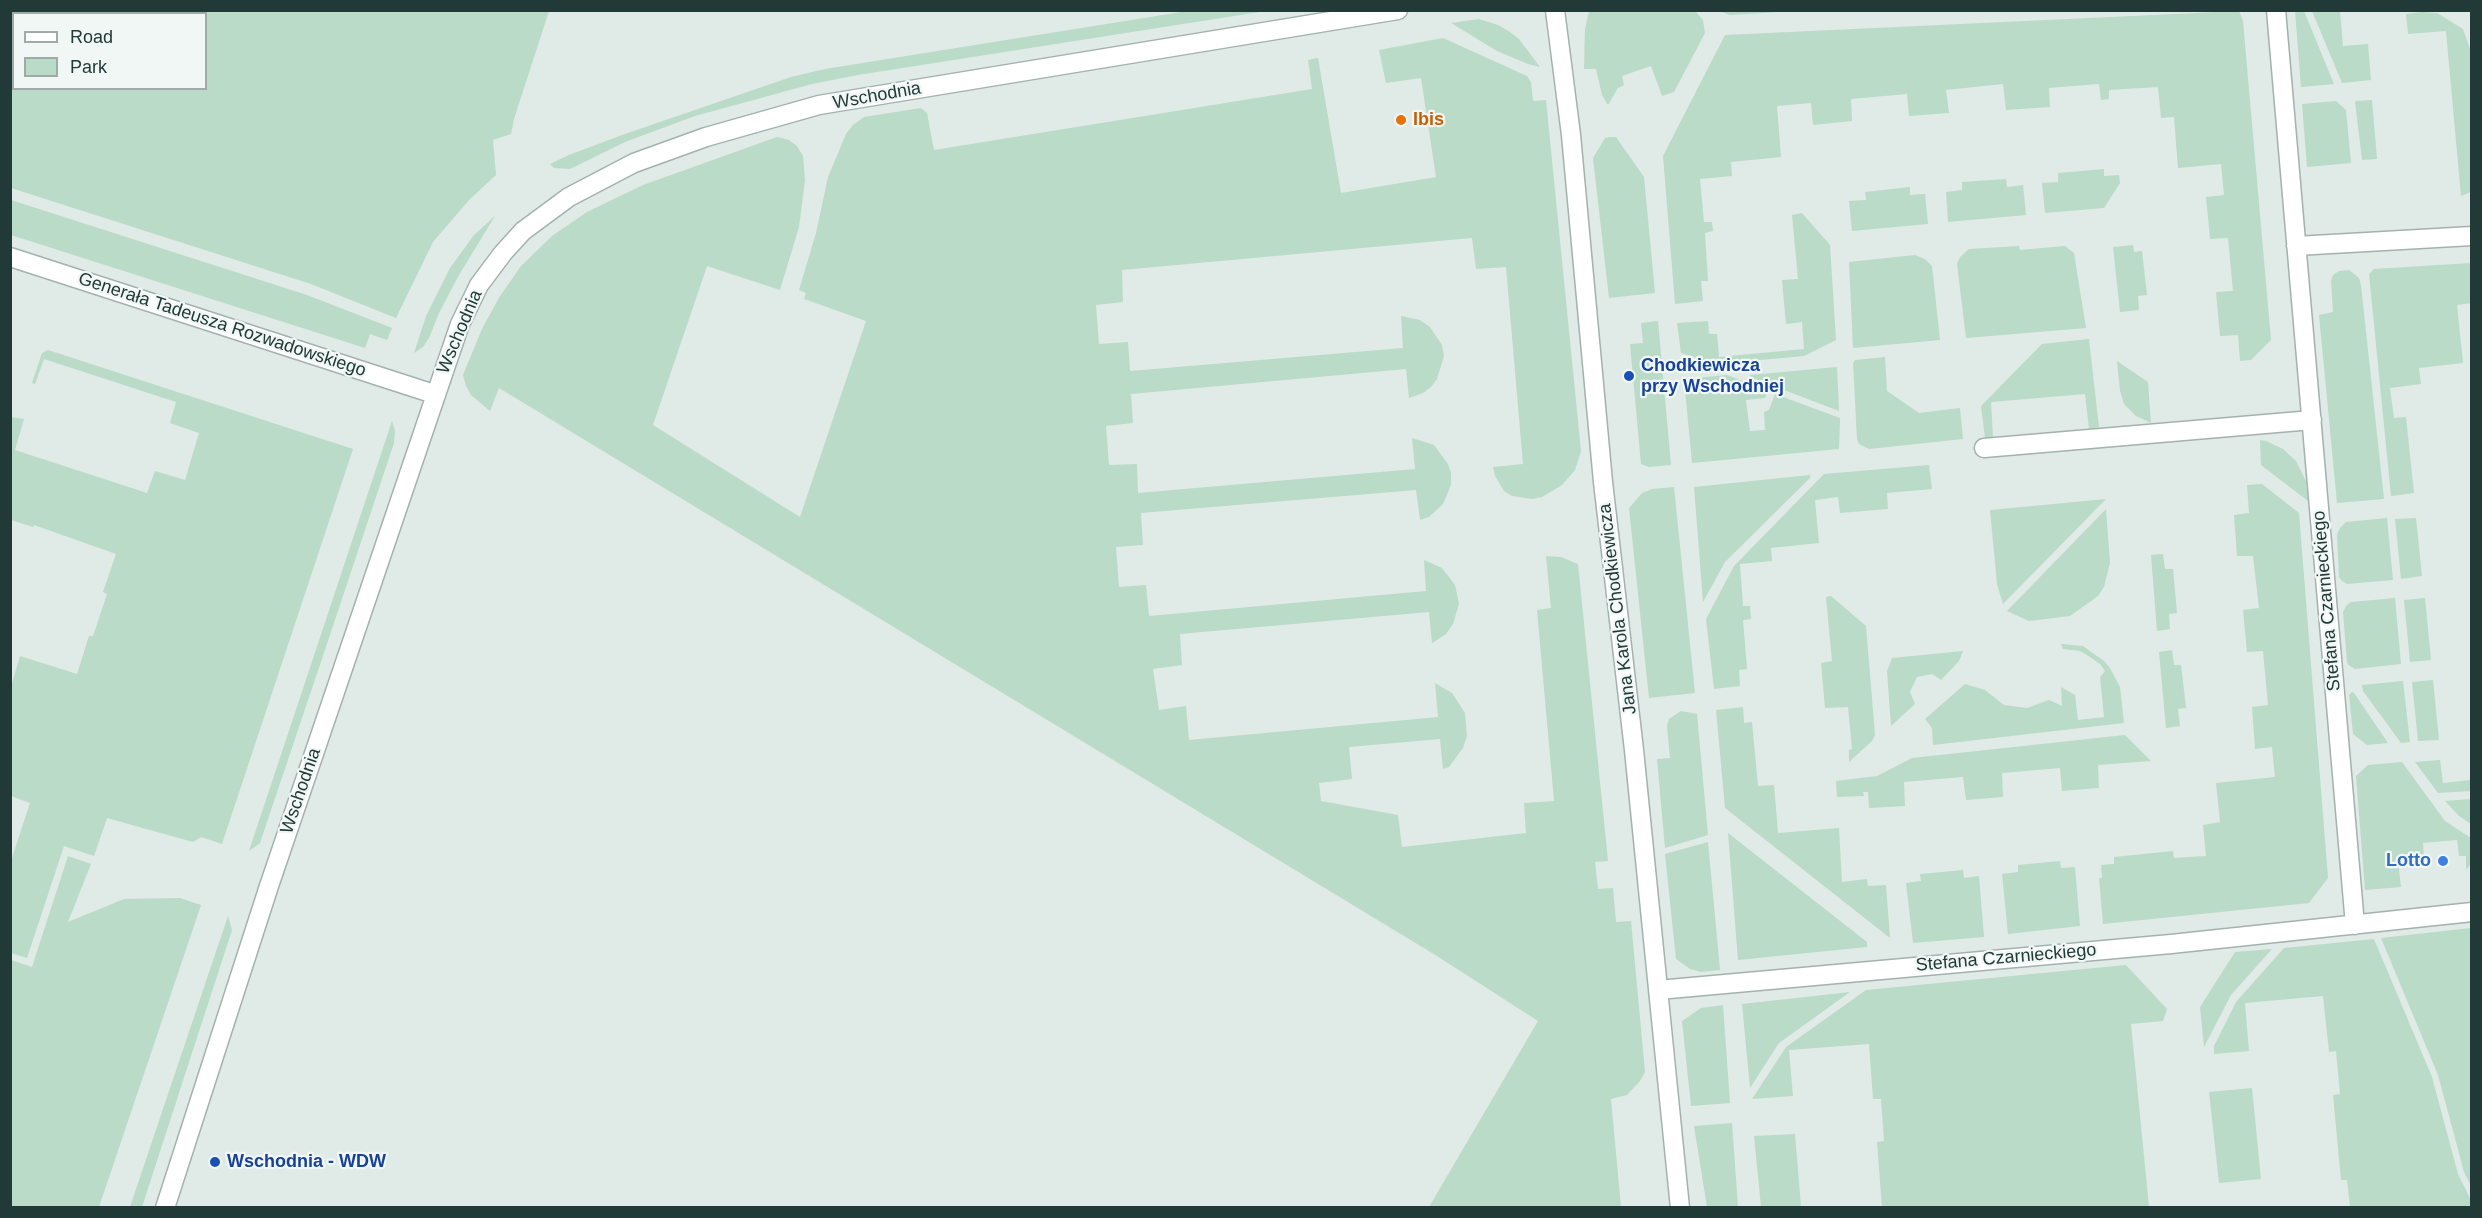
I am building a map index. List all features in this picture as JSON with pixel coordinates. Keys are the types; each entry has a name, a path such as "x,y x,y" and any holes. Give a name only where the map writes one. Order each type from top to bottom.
{"street":[{"name":"Wschodnia","path":"165,1208 269,886 434,394 460,324 479,285 517,238 569,197 598,180 654,155 759,120 819,105 1398,10"},
{"name":"Jana Karola Chodkiewicza","path":"1555,10 1570,135 1602,482 1635,750 1680,1208"},
{"name":"Stefana Czarnieckiego","path":"2276,10 2355,925"},
{"path":"2296,246 2472,236"},
{"name":"Generała Tadeusza Rozwadowskiego","path":"10,257 434,394"},
{"path":"1984,448 2312,420"},
{"name":"Stefana Czarnieckiego","path":"1658,990 2472,912"}],"green space":[{"path":"1194,10 1266,11 812,84 695,116 625,142 570,169 554,168 550,164 622,135 791,77 825,69"},
{"path":"10,11 549,11 511,134 493,140 496,175 469,200 433,242 396,318 311,284 11,188"},
{"path":"1589,11 1695,11 1703,20 1705,33 1674,92 1662,96 1651,66 1622,76 1624,85 1618,88 1608,105 1602,95 1596,69 1584,69 1585,29"},
{"path":"1719,11 1795,11 1730,15"},
{"path":"2239,11 2243,21 2271,340 2251,360 2240,361 2238,335 2220,336 2216,292 2233,291 2228,238 2210,239 2206,197 2224,195 2221,164 2178,168 2174,117 2161,118 2158,87 2109,90 2109,99 2101,100 2099,84 2049,88 2050,107 2006,110 2003,84 1946,90 1949,113 1909,116 1907,94 1851,99 1852,121 1813,125 1811,103 1777,106 1781,157 1731,162 1732,176 1700,179 1704,222 1712,222 1713,231 1705,233 1708,281 1701,281 1703,301 1675,304 1663,156 1725,35"},
{"path":"2295,11 2304,11 2334,84 2301,87"},
{"path":"2312,11 2340,11 2343,46 2368,44 2371,80 2342,83"},
{"path":"2437,13 2463,29 2471,52 2471,192 2461,196 2446,31 2408,34 2406,14"},
{"path":"1479,19 1498,25 1519,39 1540,67 1497,51 1451,23"},
{"path":"1443,38 1527,76 1531,82 1533,101 1546,100 1581,451 1575,470 1562,485 1542,497 1532,499 1512,496 1504,491 1495,476 1493,467 1523,464 1506,267 1476,269 1472,238 1122,270 1123,302 1096,305 1099,344 1128,342 1130,371 1403,348 1401,316 1420,320 1430,327 1442,345 1444,356 1437,379 1431,387 1409,398 1406,369 1131,394 1133,423 1106,426 1109,465 1137,464 1138,493 1415,469 1412,438 1434,445 1448,464 1451,485 1443,504 1429,517 1420,520 1416,490 1141,513 1143,545 1116,547 1119,587 1146,585 1149,616 1426,591 1424,560 1442,568 1455,585 1459,604 1453,624 1446,634 1432,643 1429,612 1180,634 1182,665 1153,669 1159,710 1186,706 1189,740 1438,717 1435,683 1452,693 1465,713 1467,736 1463,748 1449,767 1443,769 1440,739 1349,747 1352,779 1319,783 1321,801 1398,815 1402,847 1526,833 1524,803 1554,801 1537,610 1551,608 1546,556 1561,557 1578,564 1608,861 1595,862 1598,889 1613,888 1616,922 1631,921 1645,1072 1627,1095 1611,1099 1621,1207 1429,1207 1538,1021 1437,956 499,388 490,411 471,395 463,375 482,329 500,296 521,266 552,236 587,212 643,185 777,137 789,140 797,146 803,156 805,180 799,227 780,290 707,266 653,425 800,517 866,321 804,299 806,293 799,290 816,233 828,177 846,134 853,125 864,117 921,108 927,113 934,150 1312,89 1308,60 1318,58 1341,193 1436,177 1421,78 1386,83 1379,50"},
{"path":"2372,100 2377,159 2362,160 2355,101"},
{"path":"2336,101 2346,110 2351,163 2307,167 2302,104"},
{"path":"1616,137 1644,177 1655,293 1609,298 1593,158 1605,138"},
{"path":"2104,169 2104,176 2119,175 2120,183 2104,208 2045,213 2042,183 2058,182 2058,173"},
{"path":"2006,179 2007,187 2023,185 2026,215 1948,222 1946,192 1962,190 1962,182"},
{"path":"1910,187 1910,195 1925,194 1928,224 1852,231 1849,201 1866,200 1865,192"},
{"path":"11,200 307,295 392,328 387,340 370,334 365,348 11,235"},
{"path":"1802,213 1830,245 1836,340 1804,356 1716,364 1681,353 1677,323 1708,321 1709,334 1717,334 1719,357 1804,349 1802,322 1786,324 1782,280 1798,279 1792,215"},
{"path":"495,216 459,275 429,338 423,347 414,353 426,316 450,268 474,235"},
{"path":"2133,245 2134,252 2142,251 2147,295 2138,296 2139,310 2120,312 2113,247"},
{"path":"2019,246 2020,250 2065,246 2074,253 2086,328 1966,338 1957,264 1960,257 1969,249"},
{"path":"1915,255 1925,259 1932,266 1940,340 1853,348 1849,262"},
{"path":"2471,263 2471,303 2457,305 2463,363 2419,368 2421,384 2390,388 2394,418 2406,417 2414,493 2391,496 2369,274 2374,269"},
{"path":"2349,270 2359,278 2361,285 2384,499 2337,503 2319,315 2333,312 2331,281 2333,275 2339,271"},
{"path":"1658,321 1671,465 1649,467 1641,464 1630,344 1643,343 1641,323"},
{"path":"2089,339 2099,427 2089,429 2085,394 1991,402 1993,438 1985,438 1981,406 2042,344"},
{"path":"48,350 353,449 222,844 201,837 193,842 107,818 94,856 64,846 27,958 11,953 11,861 30,803 11,796 11,687 20,656 77,674 89,636 93,636 107,594 103,592 116,554 34,525 33,527 11,520 11,417 24,419 15,450 147,493 155,471 185,480 199,433 170,423 176,402 44,359 35,384 32,383 42,353"},
{"path":"1885,357 1887,391 1919,413 1960,408 1963,439 1869,449 1859,444 1853,363 1855,360"},
{"path":"2117,361 2148,382 2151,423 2136,416 2124,404 2120,391"},
{"path":"1837,367 1839,411 1750,377 1750,375"},
{"path":"1727,375 1768,391 1765,398 1746,400 1750,431 1765,430 1764,412 1769,410 1775,394 1840,418 1839,449 1692,463 1684,379"},
{"path":"392,421 395,431 394,443 260,843 249,851"},
{"path":"2260,440 2283,449 2296,461 2306,481 2308,501 2261,465"},
{"path":"1929,465 1932,489 1887,493 1888,509 1840,513 1838,497 1815,500 1819,543 1771,548 1772,561 1740,564 1743,606 1750,606 1751,619 1743,620 1747,669 1739,670 1740,686 1714,689 1706,619 1734,566 1824,474"},
{"path":"1810,475 1810,478 1725,562 1703,602 1694,487"},
{"path":"2262,484 2299,513 2328,878 2309,903 2103,924 2099,878 2102,878 2101,865 2114,864 2114,857 2173,851 2174,858 2206,856 2203,825 2220,822 2216,783 2275,777 2272,747 2255,749 2252,707 2268,705 2263,651 2247,652 2243,610 2259,608 2253,556 2237,556 2234,515 2249,513 2247,485"},
{"path":"1674,487 1695,693 1649,698 1629,508 1642,493 1652,489"},
{"path":"2106,499 2003,604 1997,584 1990,510"},
{"path":"2106,509 2110,563 2104,587 2098,596 2070,616 2029,621 2007,611"},
{"path":"2387,518 2393,580 2347,584 2342,581 2339,577 2337,534 2340,528 2346,522"},
{"path":"2416,518 2422,576 2401,579 2395,519"},
{"path":"2163,554 2165,569 2173,569 2177,613 2169,614 2170,629 2157,631 2151,555"},
{"path":"1831,596 1866,626 1875,735 1872,741 1849,762 1849,750 1852,749 1848,707 1825,708 1821,663 1832,661 1826,597"},
{"path":"2395,598 2401,664 2355,669 2350,666 2347,663 2343,612 2346,606 2351,602"},
{"path":"2425,598 2431,660 2410,662 2404,600"},
{"path":"2061,644 2083,646 2110,668 2120,687 2124,723 1933,745 1932,728 1925,719 1965,684 1985,690 2004,705 2027,708 2049,700 2062,706 2061,687 2075,695 2078,720 2104,717 2100,677 2105,671 2100,664 2087,655 2080,651 2063,649"},
{"path":"2172,650 2174,665 2181,665 2186,708 2178,709 2180,726 2166,728 2159,652"},
{"path":"1963,651 1959,661 1941,680 1932,674 1917,677 1910,692 1915,704 1891,726 1887,671 1892,658"},
{"path":"2433,680 2439,740 2418,741 2412,682"},
{"path":"2403,681 2410,742 2401,743 2363,691 2362,685"},
{"path":"2352,692 2388,743 2367,745 2353,734 2349,695"},
{"path":"1743,707 1744,723 1752,722 1758,786 1774,785 1778,833 1839,828 1842,882 1867,879 1868,886 1886,885 1890,938 1725,808 1716,710"},
{"path":"1681,711 1697,714 1708,835 1665,848 1657,759 1670,758 1667,726 1669,719"},
{"path":"2125,735 2151,761 2098,765 2099,788 2062,791 2060,768 2002,773 2003,797 1966,800 1963,777 1904,782 1905,806 1869,808 1868,792 1863,792 1864,796 1837,797 1836,781 1877,776 1912,758"},
{"path":"2440,760 2443,783 2471,780 2471,791 2438,793 2415,762"},
{"path":"2402,762 2445,821 2471,838 2471,864 2466,870 2466,856 2459,856 2457,840 2423,843 2424,859 2398,862 2401,887 2365,890 2356,776 2368,765"},
{"path":"2471,799 2471,824 2459,816 2445,801"},
{"path":"1728,833 1867,942 1867,947 1738,960"},
{"path":"1708,842 1720,970 1701,972 1690,969 1676,959 1665,854"},
{"path":"68,856 91,864 68,922 124,899 180,898 201,905 99,1207 11,1207 11,960 32,967"},
{"path":"2060,861 2061,868 2075,867 2080,926 2008,934 2002,874 2018,872 2018,865"},
{"path":"1963,870 1964,878 1979,876 1984,937 1913,943 1906,883 1921,881 1920,874"},
{"path":"228,916 232,930 142,1207 130,1207"},
{"path":"2472,928 2471,1186 2464,1172 2438,1075 2381,938"},
{"path":"2374,939 2432,1077 2458,1174 2471,1200 2471,1207 2350,1207 2347,1180 2341,1180 2333,1095 2340,1094 2336,1051 2329,1052 2323,996 2245,1003 2249,1051 2214,1054 2214,1046 2236,1002 2284,948"},
{"path":"2272,949 2231,995 2204,1047 2200,1007 2235,952"},
{"path":"2126,965 2167,1009 2163,1021 2131,1024 2149,1207 1882,1207 1877,1142 1884,1141 1881,1099 1873,1099 1869,1044 1789,1050 1793,1096 1752,1099 1786,1047 1866,990"},
{"path":"1850,992 1779,1043 1750,1088 1742,1004"},
{"path":"1723,1005 1730,1103 1691,1106 1682,1021 1701,1008"},
{"path":"2252,1088 2261,1179 2219,1183 2209,1092"},
{"path":"1732,1123 1738,1207 1707,1207 1694,1126"},
{"path":"1795,1134 1801,1207 1761,1207 1754,1136"}],"place":[{"name":"Ibis","path":"1401,120"},
{"name":"Chodkiewicza przy Wschodniej","path":"1629,376"},
{"name":"Lotto","path":"2443,861"},
{"name":"Wschodnia - WDW","path":"215,1162"}]}
